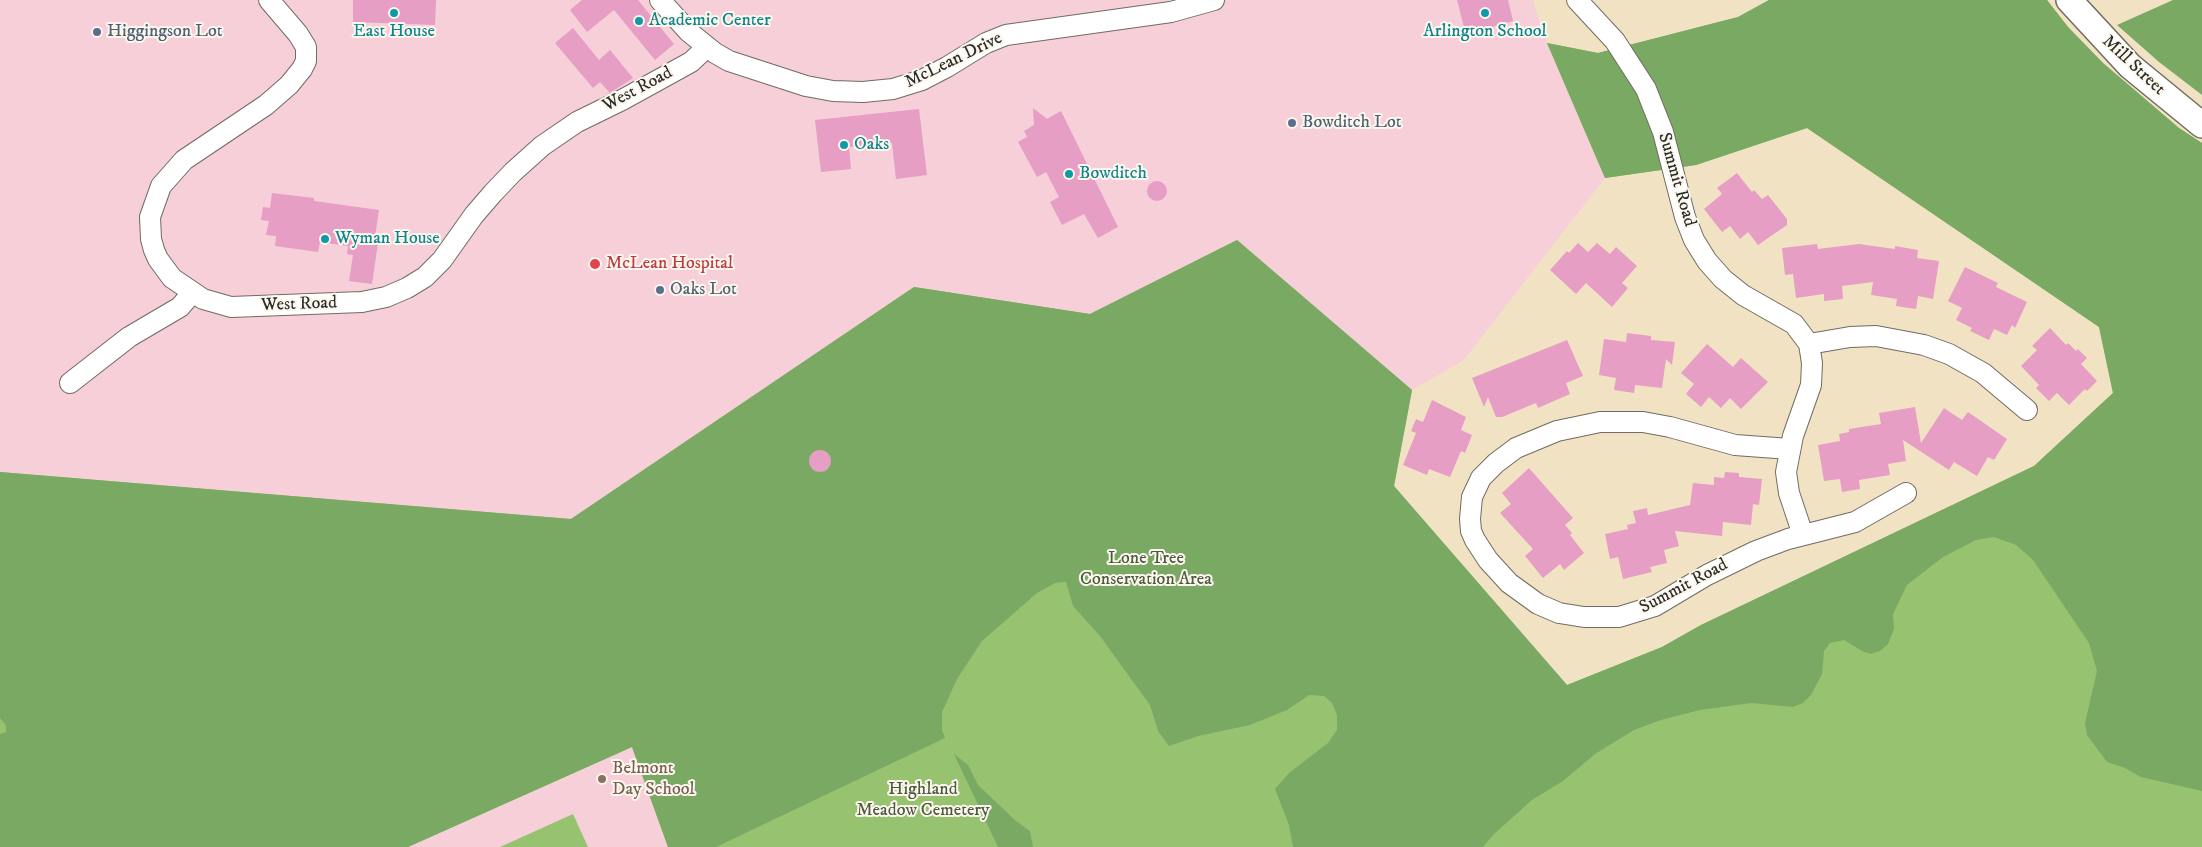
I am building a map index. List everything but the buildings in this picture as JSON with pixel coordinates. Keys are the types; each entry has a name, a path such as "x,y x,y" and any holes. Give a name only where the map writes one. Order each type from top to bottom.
{"main road":[{"name":"Mill Street","path":"2069,0 2130,66 2202,125"}],"street":[{"name":"West Road","path":"269,0 298,34 306,47 306,61 302,69 283,90 255,114 184,160 161,186 150,217 151,239 158,259 172,278 192,293 212,303 231,307 348,303 374,300 398,293 425,277 442,260 474,216 504,181 542,146 577,122 691,62 707,47"},
{"name":"McLean Drive","path":"660,0 672,15 707,47 737,64 806,86 833,91 878,91 907,85 934,74 986,43 1006,35 1170,12 1214,0"},
{"name":"Summit Road","path":"1577,0 1608,32 1631,63 1646,89 1658,119 1690,229 1707,261 1723,279 1743,295 1794,324 1809,344"},
{"path":"70,383 129,337 180,307 192,293"},
{"path":"1803,535 1786,483 1786,472 1790,449 1810,385 1812,363 1809,344 1850,337 1870,336 1888,337 1924,345 1949,354 1983,373 2027,410"},
{"name":"Summit Road","path":"1790,449 1735,445 1682,430 1644,422 1600,422 1556,431 1516,448 1496,463 1481,478 1472,497 1471,531 1488,560 1509,583 1527,598 1559,613 1607,618 1631,615 1655,606 1722,567 1756,551 1803,535 1856,522 1906,493"}],"shaded area":[{"name":"McLean Hospital","path":"0,0 1533,0 1547,43 1605,178 1464,360 1412,390 1236,240 1090,314 914,287 571,519 0,472"},
{"name":"Belmont Day School","path":"632,747 668,847 408,847"}],"green space":[{"name":"Lone Tree Conservation Area","path":"1769,0 2047,0 2068,27 2103,63 2179,128 2202,143 2202,847 668,847 632,747 408,847 0,847 0,472 571,519 914,287 1090,314 1237,240 1412,390 1394,486 1567,685 1662,647 1701,625 2034,466 2113,393 2099,327 1807,128 1696,165 1605,178 1547,43 1598,53 1738,17"},
{"name":"Lone Tree Conservation Area","path":"1769,0 2047,0 2068,27 2103,63 2179,128 2202,143 2202,791 2141,777 2125,768 2107,762 2087,735 2085,723 2097,671 2089,643 2033,560 2016,545 1994,537 1976,540 1943,557 1907,585 1893,614 1894,629 1888,644 1880,651 1871,654 1864,652 1844,640 1830,643 1824,651 1822,674 1811,695 1803,703 1793,707 1751,703 1700,710 1661,720 1634,730 1595,754 1563,781 1532,800 1494,834 1483,847 1293,847 1289,825 1275,789 1289,773 1328,743 1337,730 1337,715 1332,703 1324,696 1309,695 1287,710 1250,725 1198,736 1169,746 1158,731 1150,705 1100,636 1073,606 1066,582 1055,583 1037,593 982,641 957,679 942,712 942,730 945,738 716,847 668,847 632,747 408,847 0,847 0,734 6,732 6,726 0,718 0,472 571,519 914,287 1090,314 1237,240 1412,390 1394,486 1567,685 1662,647 1701,625 2034,466 2113,393 2099,327 1807,128 1696,165 1605,178 1547,43 1598,53 1738,17"},
{"path":"2173,0 2202,0 2202,95 2159,62 2117,25"},
{"path":"954,754 968,765 978,785 1016,821 1030,831 1033,847 998,847"},
{"path":"573,814 588,847 500,847"}],"place":[{"name":"East House","path":"394,13"},
{"name":"Arlington School","path":"1485,13"},
{"name":"Academic Center","path":"639,21"},
{"name":"Higgingson Lot","path":"97,32"},
{"name":"Bowditch Lot","path":"1292,123"},
{"name":"Oaks","path":"844,145"},
{"name":"Bowditch","path":"1069,174"},
{"name":"Wyman House","path":"325,239"},
{"name":"McLean Hospital","path":"595,264"},
{"name":"Oaks Lot","path":"660,290"},
{"name":"Belmont Day School","path":"602,779"}],"park label":[{"name":"Highland Meadow Cemetery","path":"923,800"}]}
